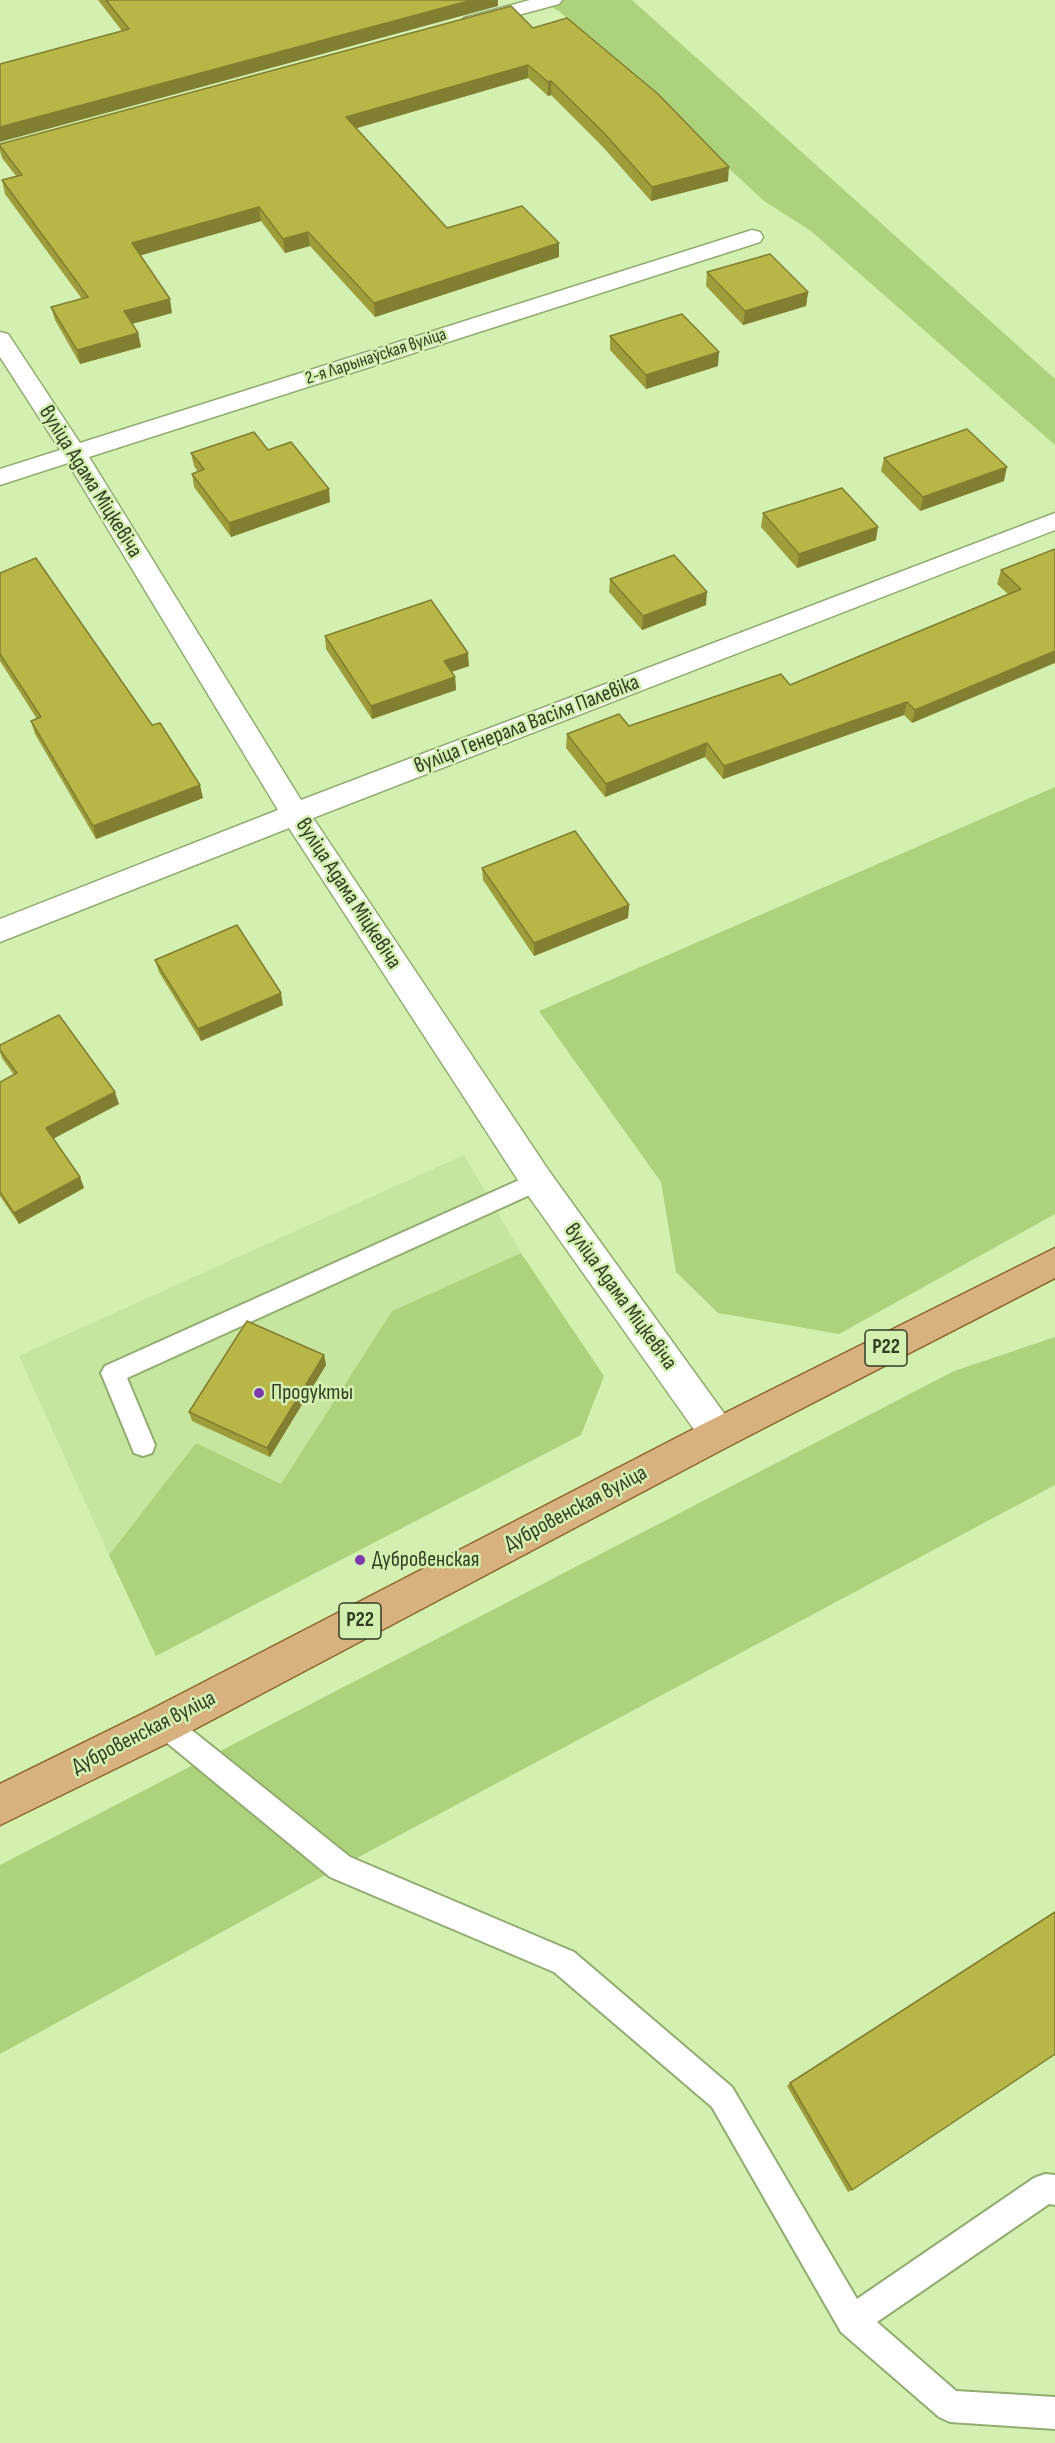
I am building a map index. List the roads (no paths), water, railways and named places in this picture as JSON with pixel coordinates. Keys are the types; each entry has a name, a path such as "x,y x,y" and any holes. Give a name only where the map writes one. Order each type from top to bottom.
{"main road":[{"name":"Дубровенская вуліца","path":"0,1805 164,1724 718,1434 1055,1262"}],"street":[{"path":"448,28 552,0"},
{"name":"2-я Ларынаўская вуліца","path":"0,477 752,237"},
{"name":"вуліца Адама Міцкевіча","path":"0,339 74,453 295,814 537,1181 718,1434"},
{"name":"вуліца Генерала Васіля Палевіка","path":"0,931 295,814 1055,521"}],"lane":[{"path":"143,1445 113,1373 537,1181"},
{"path":"164,1724 340,1868 564,1962 722,2097 852,2321 950,2406 1055,2413"},
{"path":"852,2321 1045,2189 1055,2190"}],"place":[{"name":"Продукты","path":"259,1393"},
{"name":"Дубровенская","path":"360,1560"}]}
